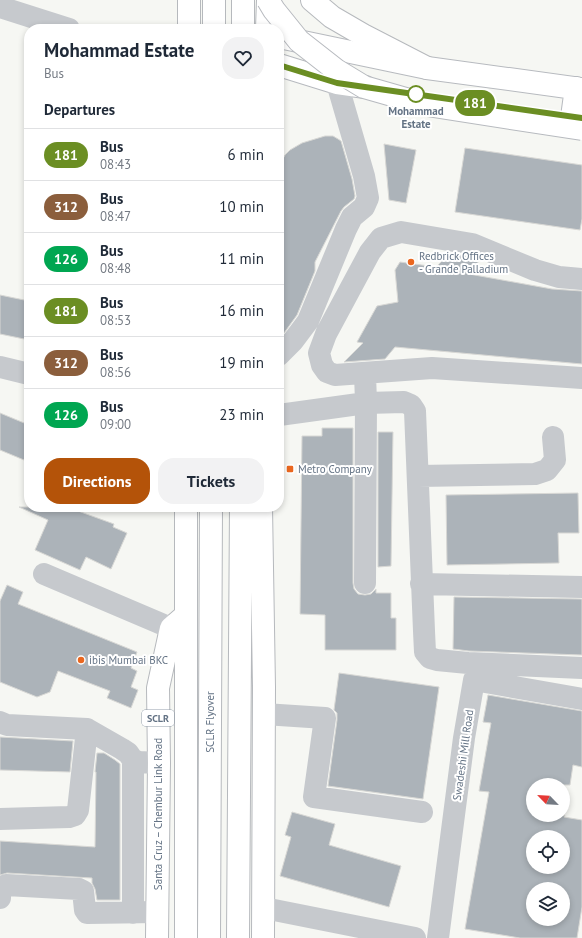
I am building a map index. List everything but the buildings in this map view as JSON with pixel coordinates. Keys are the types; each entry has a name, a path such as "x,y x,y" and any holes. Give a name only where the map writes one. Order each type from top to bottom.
{"main road":[{"path":"189,0 189,24"},
{"path":"214,0 214,24"},
{"path":"243,24 244,0"},
{"path":"267,24 268,0"},
{"path":"268,0 274,10 299,41 336,70 364,87 427,105 579,122"},
{"path":"312,0 332,17 427,68"},
{"path":"284,38 427,68 579,89 579,122"},
{"path":"284,67 337,83 579,122"},
{"name":"Santa Cruz – Chembur Link Road","path":"157,938 159,763 158,688 178,621 186,512"},
{"name":"SCLR Flyover","path":"209,938 211,512"},
{"path":"238,938 241,512"},
{"path":"261,512 264,687 264,938"},
{"path":"178,621 186,938"}],"street":[{"path":"0,7 53,24"},
{"path":"284,350 308,321 346,229 352,217 364,207 368,198 364,176 337,83"},
{"path":"582,279 559,277 535,270 472,244 401,232 381,238 370,252 326,334 320,353 322,365 327,372 335,375 432,368 582,378"},
{"path":"0,367 24,373"},
{"path":"365,373 365,583"},
{"path":"284,414 366,404 404,402 410,405 415,412 425,652 430,658 468,663 582,668"},
{"path":"418,476 535,474 547,470 554,460 553,437"},
{"path":"44,574 178,621"},
{"path":"421,584 582,587"},
{"name":"Swadeshi Mill Road","path":"438,938 463,746 474,680 582,699"},
{"path":"264,714 325,718 314,797 422,812"},
{"path":"2,725 87,728 128,753 133,760 133,913"},
{"path":"0,819 69,817 75,815 78,810 87,728"},
{"path":"133,760 139,762 159,763"},
{"path":"0,898 2,888 6,885 79,889 83,891 85,910 87,913 157,912"},
{"path":"264,908 415,938"}],"bus line":[{"name":"181","path":"284,67 337,83 582,118"}],"place":[{"name":"Mohammad Estate","path":"416,94"},
{"name":"Redbrick Offices - Grande Palladium","path":"411,262"},
{"name":"Metro Company","path":"290,469"},
{"name":"ibis Mumbai BKC","path":"81,660"}]}
